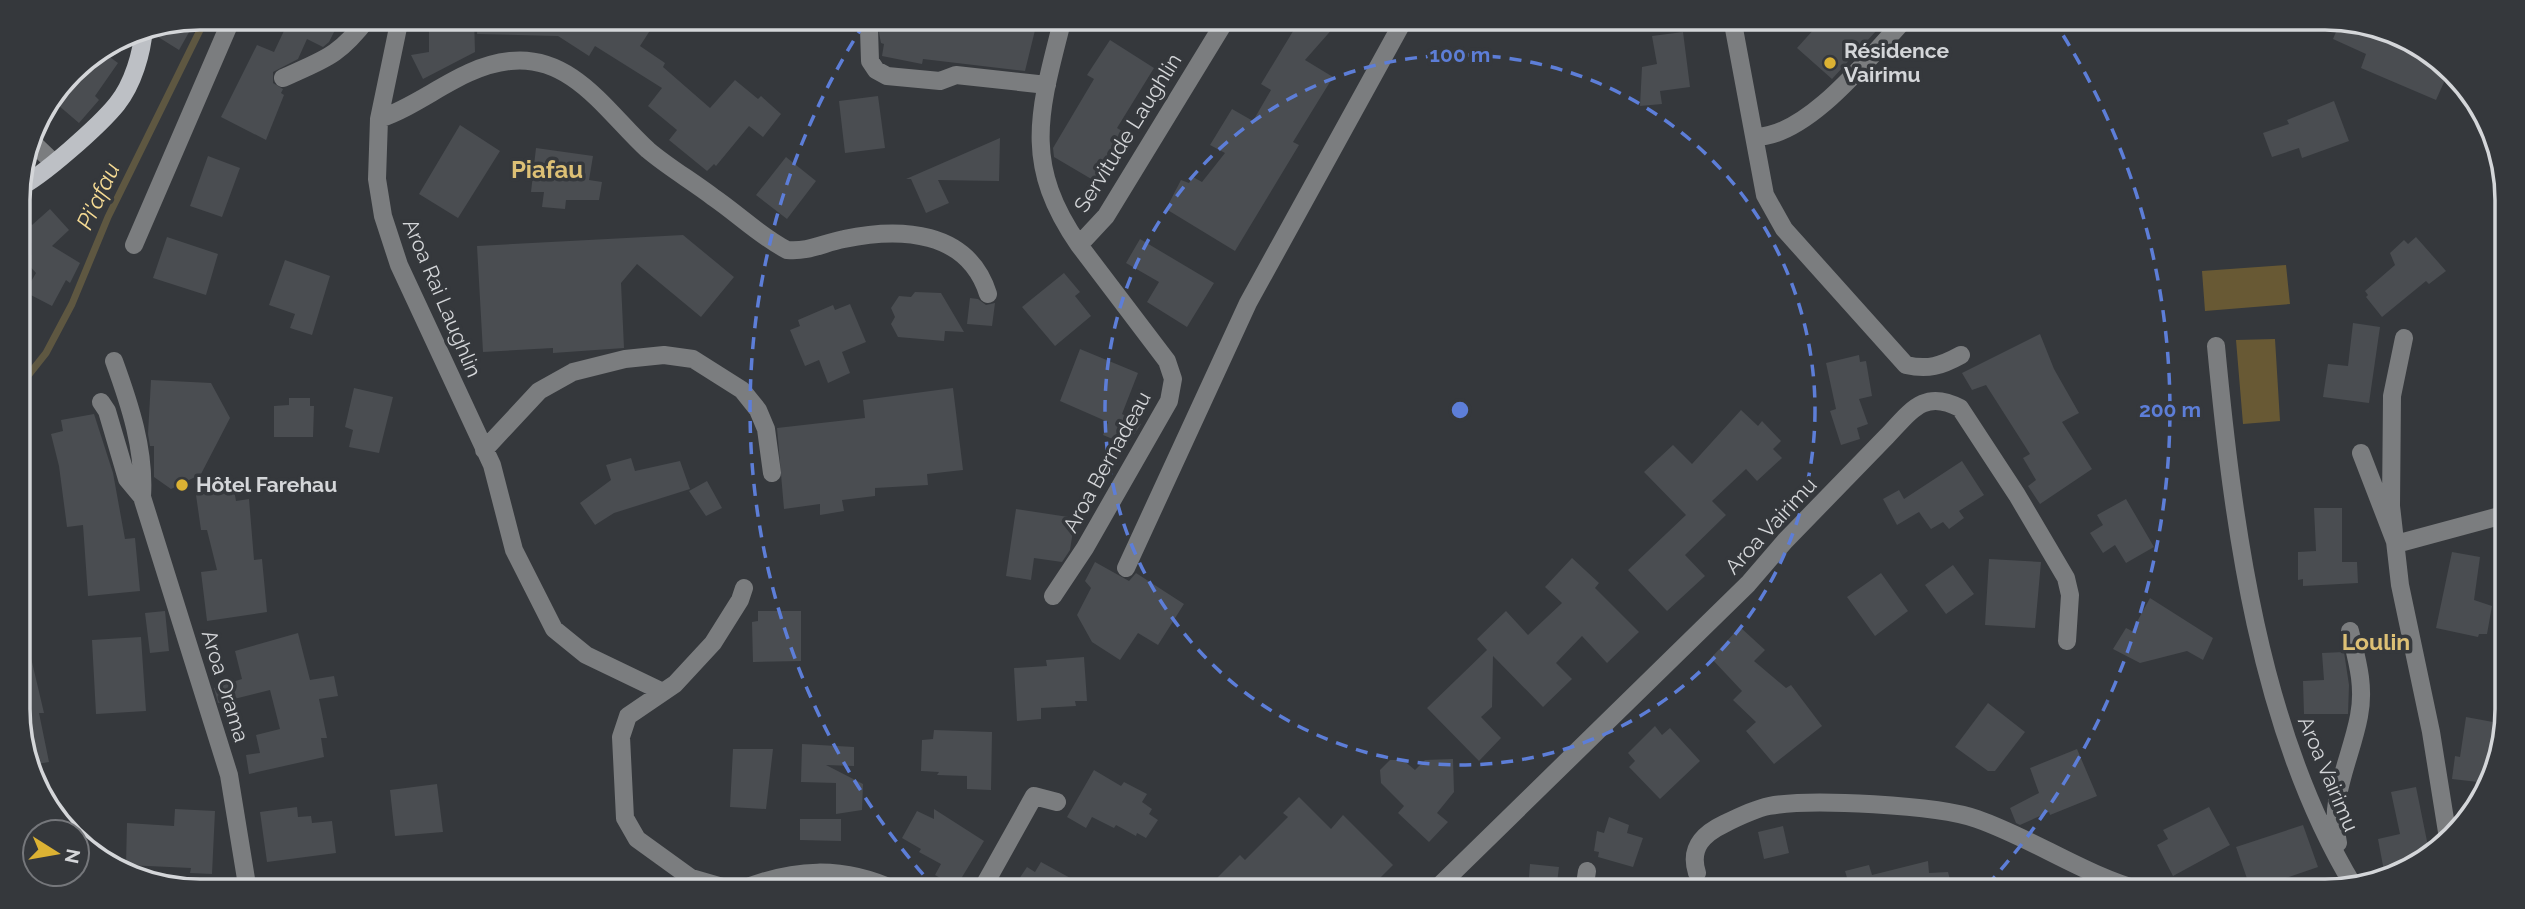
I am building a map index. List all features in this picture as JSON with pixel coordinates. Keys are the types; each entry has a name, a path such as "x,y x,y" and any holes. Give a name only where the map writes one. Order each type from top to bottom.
{"main road":[{"path":"31,179 54,163 118,104 142,52 143,40"}],"street":[{"path":"134,245 227,30"},
{"path":"282,78 320,64 345,46 358,30"},
{"name":"Aroa Rai Laughlin","path":"398,30 379,119 377,179 383,216 404,275 488,458 514,551 554,629 586,655 663,692"},
{"path":"869,30 868,47 876,70 901,79 940,81 956,75 1047,85"},
{"name":"Servitude Laughlin","path":"1060,30 1047,85 1038,147 1045,182 1062,221 1080,245 1106,216 1220,30"},
{"path":"1126,568 1248,303 1398,30"},
{"path":"1734,30 1765,195 1784,229 1906,365 1925,369 1942,365 1961,355"},
{"path":"1755,137 1769,137 1782,132 1841,88 1895,30"},
{"path":"379,119 405,110 442,86 481,68 510,61 535,62 558,69 581,84 649,150 787,250 800,251 870,234 897,232 929,235 953,246 972,262 982,277 988,294"},
{"path":"39,148 54,163"},
{"name":"Aroa Bernadeau","path":"1053,596 1085,548 1169,401 1173,379 1167,361 1080,245"},
{"path":"2404,338 2392,409 2391,506 2400,585 2429,720 2446,828"},
{"name":"Aroa Vairimu","path":"2216,346 2225,440 2243,561 2284,737 2310,802 2348,877"},
{"path":"488,458 539,391 573,372 625,359 664,355 693,359 742,390 758,410 766,429 772,473"},
{"path":"114,360 130,405 144,468 142,497"},
{"name":"Aroa Vairimu","path":"1446,879 1670,663 1887,436 1924,402 1945,400 1960,408 2038,528 2066,578 2070,595 2067,641"},
{"path":"101,402 107,411 127,479 142,497"},
{"path":"2361,453 2396,544"},
{"name":"Aroa Orama","path":"142,497 229,775 246,879"},
{"path":"2396,544 2495,517"},
{"path":"695,879 637,839 625,818 621,737 628,716 683,677 713,643 740,600 744,588"},
{"path":"2343,869 2334,825 2335,803 2360,715 2362,677 2350,631"},
{"path":"988,879 1034,796 1057,802"},
{"path":"1697,873 1694,864 1696,847 1706,832 1768,807 1833,804 1929,810 1975,818 2104,879"},
{"path":"774,879 789,874 818,871 844,872 864,879"},
{"path":"1586,879 1587,871"}],"shaded area":[{"path":"2286,265 2290,304 2205,311 2202,271"},
{"path":"2275,339 2280,421 2243,424 2236,340"}],"building":[{"path":"190,30 179,50 156,36"},
{"path":"284,30 335,30 323,47 307,39 298,59 273,72 273,83 283,89 281,93 284,95 266,140 221,117 257,45 274,52"},
{"path":"429,30 474,30 475,52 423,79 411,55 429,52"},
{"path":"477,30 650,30 640,46 665,63 663,67 710,108 735,80 758,99 761,96 781,114 763,137 749,126 716,166 714,164 707,171 669,140 677,130 648,106 662,88 595,46 589,56 558,36 477,34"},
{"path":"878,30 1035,30 1025,71 923,59 922,64 882,56 884,44 881,43"},
{"path":"1294,30 1331,30 1305,60 1333,77 1293,142 1299,145 1235,251 1166,209 1181,180 1189,183 1193,177 1202,182 1225,153 1210,145 1232,109 1253,121 1271,90 1261,84"},
{"name":"Résidence Vairimu","path":"1813,30 1877,30 1832,79 1797,48"},
{"path":"2337,31 2358,33 2400,47 2420,58 2445,80 2436,100 2361,68 2366,54 2333,39"},
{"path":"1683,32 1690,87 1660,91 1662,104 1640,106 1642,67 1657,64 1652,36"},
{"path":"1110,40 1154,68 1117,128 1122,131 1093,180 1054,157 1053,148 1094,79 1087,75"},
{"path":"109,57 118,63 95,96 99,100 79,123 59,106 88,72"},
{"path":"878,96 885,148 845,153 839,101"},
{"path":"2334,101 2349,141 2302,158 2299,148 2272,157 2263,133 2289,124 2287,120"},
{"path":"460,125 500,151 458,218 419,194"},
{"path":"1000,138 999,181 938,180 949,203 926,213 911,179 906,179"},
{"path":"536,148 593,156 589,180 602,182 599,200 566,200 565,209 542,207 544,192 531,192"},
{"path":"208,156 240,168 222,217 190,206"},
{"path":"786,157 816,181 787,219 756,195"},
{"path":"50,209 69,230 52,246 80,263 70,283 66,280 52,306 30,295 30,283 36,273 30,266 30,223 32,225"},
{"path":"683,235 734,277 701,317 637,264 621,283 624,348 553,353 553,348 483,352 477,246"},
{"path":"167,237 218,254 206,295 153,278"},
{"path":"2416,237 2446,271 2429,284 2426,281 2382,317 2366,297 2368,295 2365,291 2395,265 2390,253 2404,240 2408,244"},
{"path":"1140,239 1214,283 1187,327 1147,302 1159,282 1126,263"},
{"path":"285,260 330,276 312,335 290,328 295,314 269,305"},
{"path":"1064,273 1080,292 1075,296 1091,316 1055,346 1022,307"},
{"path":"915,292 941,293 964,332 945,331 944,341 898,337 891,324 895,317 891,308 899,296 911,297"},
{"path":"970,298 978,299 986,305 995,303 992,326 967,324"},
{"path":"850,304 866,342 842,352 850,373 828,383 819,360 805,366 790,330 800,326 798,320 833,305 835,310"},
{"path":"2353,323 2380,327 2369,403 2323,397 2328,364 2348,366"},
{"path":"2040,334 2054,369 2079,413 2062,422 2092,469 2040,504 2028,486 2036,480 2023,458 2030,454 1986,385 1972,390 1962,373"},
{"path":"1080,349 1138,373 1122,414 1141,424 1127,445 1103,435 1108,422 1060,401"},
{"path":"1859,355 1860,362 1866,361 1872,396 1859,399 1868,424 1857,428 1860,439 1841,445 1830,411 1836,409 1826,363"},
{"path":"151,380 211,383 230,418 201,474 171,489 154,477 154,446 150,446 148,434"},
{"path":"354,388 393,397 379,453 349,447 353,430 345,427"},
{"path":"953,388 963,470 927,474 928,485 875,488 875,496 842,500 844,511 820,515 820,504 784,509 777,428 865,418 863,400"},
{"path":"289,398 310,398 310,406 314,406 313,437 274,437 274,406 289,405"},
{"path":"1741,410 1758,426 1762,421 1781,441 1773,449 1782,458 1757,481 1746,469 1712,501 1726,515 1685,555 1705,576 1667,611 1628,570 1686,515 1644,472 1673,445 1692,464"},
{"path":"94,414 113,473 125,539 135,538 140,591 88,596 83,525 67,527 59,466 51,434 63,431 61,420"},
{"path":"631,458 635,471 680,461 690,489 614,513 595,525 580,503 611,480 606,465"},
{"path":"1962,461 1984,495 1959,511 1964,518 1949,529 1943,522 1931,529 1919,512 1897,525 1883,499 1899,490 1904,499"},
{"path":"707,481 722,508 706,516 689,491"},
{"path":"234,490 236,501 249,499 254,560 262,559 267,612 207,621 201,572 217,570 207,530 201,530 196,495"},
{"path":"2126,499 2154,547 2126,563 2115,545 2103,553 2090,533 2103,525 2097,515"},
{"path":"2314,508 2342,508 2342,562 2357,562 2358,583 2303,586 2303,579 2298,580 2298,552 2316,551"},
{"path":"1016,509 1075,518 1070,550 1062,562 1034,558 1031,580 1006,576"},
{"path":"2452,552 2480,557 2474,600 2492,606 2487,634 2479,634 2478,637 2436,628"},
{"path":"1572,558 1599,583 1595,588 1639,632 1607,663 1582,636 1556,663 1572,679 1543,707 1493,656 1492,707 1481,717 1501,738 1479,761 1427,708 1487,650 1477,639 1506,611 1528,635 1562,603 1545,587"},
{"path":"1989,559 2041,562 2035,628 1985,625"},
{"path":"1095,562 1129,581 1136,573 1184,604 1158,645 1138,633 1120,660 1092,642 1077,615 1091,588 1085,581"},
{"path":"1953,565 1974,594 1946,614 1925,585"},
{"path":"1881,573 1908,611 1875,636 1847,597"},
{"path":"2150,598 2213,638 2203,660 2187,651 2140,663 2113,649 2126,628 2132,631"},
{"path":"165,611 169,651 150,653 145,613"},
{"path":"758,611 801,611 801,661 753,662 752,622 758,621"},
{"path":"1740,627 1765,650 1754,661 1786,688 1791,685 1822,726 1774,764 1746,731 1756,722 1733,700 1742,691 1711,658"},
{"path":"298,633 310,680 334,676 338,696 319,699 327,738 321,738 324,757 249,774 246,755 260,753 256,735 280,729 270,690 218,703 214,688 242,679 235,651"},
{"path":"141,637 146,711 96,714 92,640"},
{"path":"2344,652 2349,685 2348,714 2304,714 2303,681 2324,680 2322,653"},
{"path":"30,654 44,713 39,713 49,762 39,764 33,742 30,720"},
{"path":"1084,657 1087,701 1075,701 1076,706 1041,708 1041,719 1017,721 1014,668 1047,666 1046,660"},
{"path":"1988,703 2025,732 1995,771 1988,771 1955,747"},
{"path":"2466,717 2493,722 2490,749 2479,782 2452,779 2455,756 2460,757"},
{"path":"1655,726 1662,735 1670,728 1700,761 1660,799 1629,767 1635,761 1628,753"},
{"path":"934,730 992,732 991,790 967,789 967,776 937,775 939,772 921,771 922,740 933,739"},
{"path":"802,744 854,747 854,766 826,765 863,784 862,810 836,814 836,783 801,782"},
{"path":"733,749 773,749 766,809 730,807"},
{"path":"2077,749 2097,796 2020,825 2016,823 2010,808 2039,793 2030,768"},
{"path":"1453,759 1454,792 1437,813 1448,822 1429,842 1398,813 1404,806 1381,783 1380,770 1390,760 1403,760 1415,770 1425,760"},
{"path":"1094,770 1121,786 1124,782 1147,794 1142,802 1152,809 1149,814 1158,820 1146,838 1137,833 1136,836 1116,825 1114,828 1092,817 1086,828 1067,817"},
{"path":"437,784 443,832 395,836 390,790"},
{"path":"2416,787 2428,845 2384,869 2378,839 2400,834 2391,792"},
{"path":"1299,797 1331,829 1343,815 1393,865 1379,879 1216,879 1240,855 1245,860 1288,817 1283,813"},
{"path":"297,807 298,817 311,816 312,823 332,821 336,853 267,862 260,812"},
{"path":"2209,807 2230,845 2173,876 2157,845 2168,839 2163,830"},
{"path":"175,809 215,811 212,874 190,873 191,868 133,865 126,862 127,823 174,826"},
{"path":"934,809 984,841 961,879 942,879 935,875 941,864 919,852 921,849 902,838 917,811 934,819"},
{"path":"1609,817 1629,825 1627,833 1643,838 1633,867 1598,857 1599,852 1594,851 1597,831 1604,833"},
{"path":"800,819 841,819 841,841 800,840"},
{"path":"2303,825 2318,867 2283,879 2247,879 2236,847"},
{"path":"1783,826 1789,853 1764,859 1758,832"},
{"path":"1928,861 1929,873 1948,872 1950,879 1847,879 1845,871 1869,865 1872,875"},
{"path":"1041,862 1072,879 1019,879 1027,867 1035,872"},
{"path":"1530,864 1559,867 1558,879 1529,879"}],"waterway":[{"name":"Pi'afau","path":"30,373 46,353 72,304 108,217 200,30"}],"place":[{"name":"Résidence Vairimu","path":"1830,63"},
{"name":"Hôtel Farehau","path":"182,485"}],"district":[{"name":"Piafau","path":"547,170"},
{"name":"Loulin","path":"2376,642"}]}
